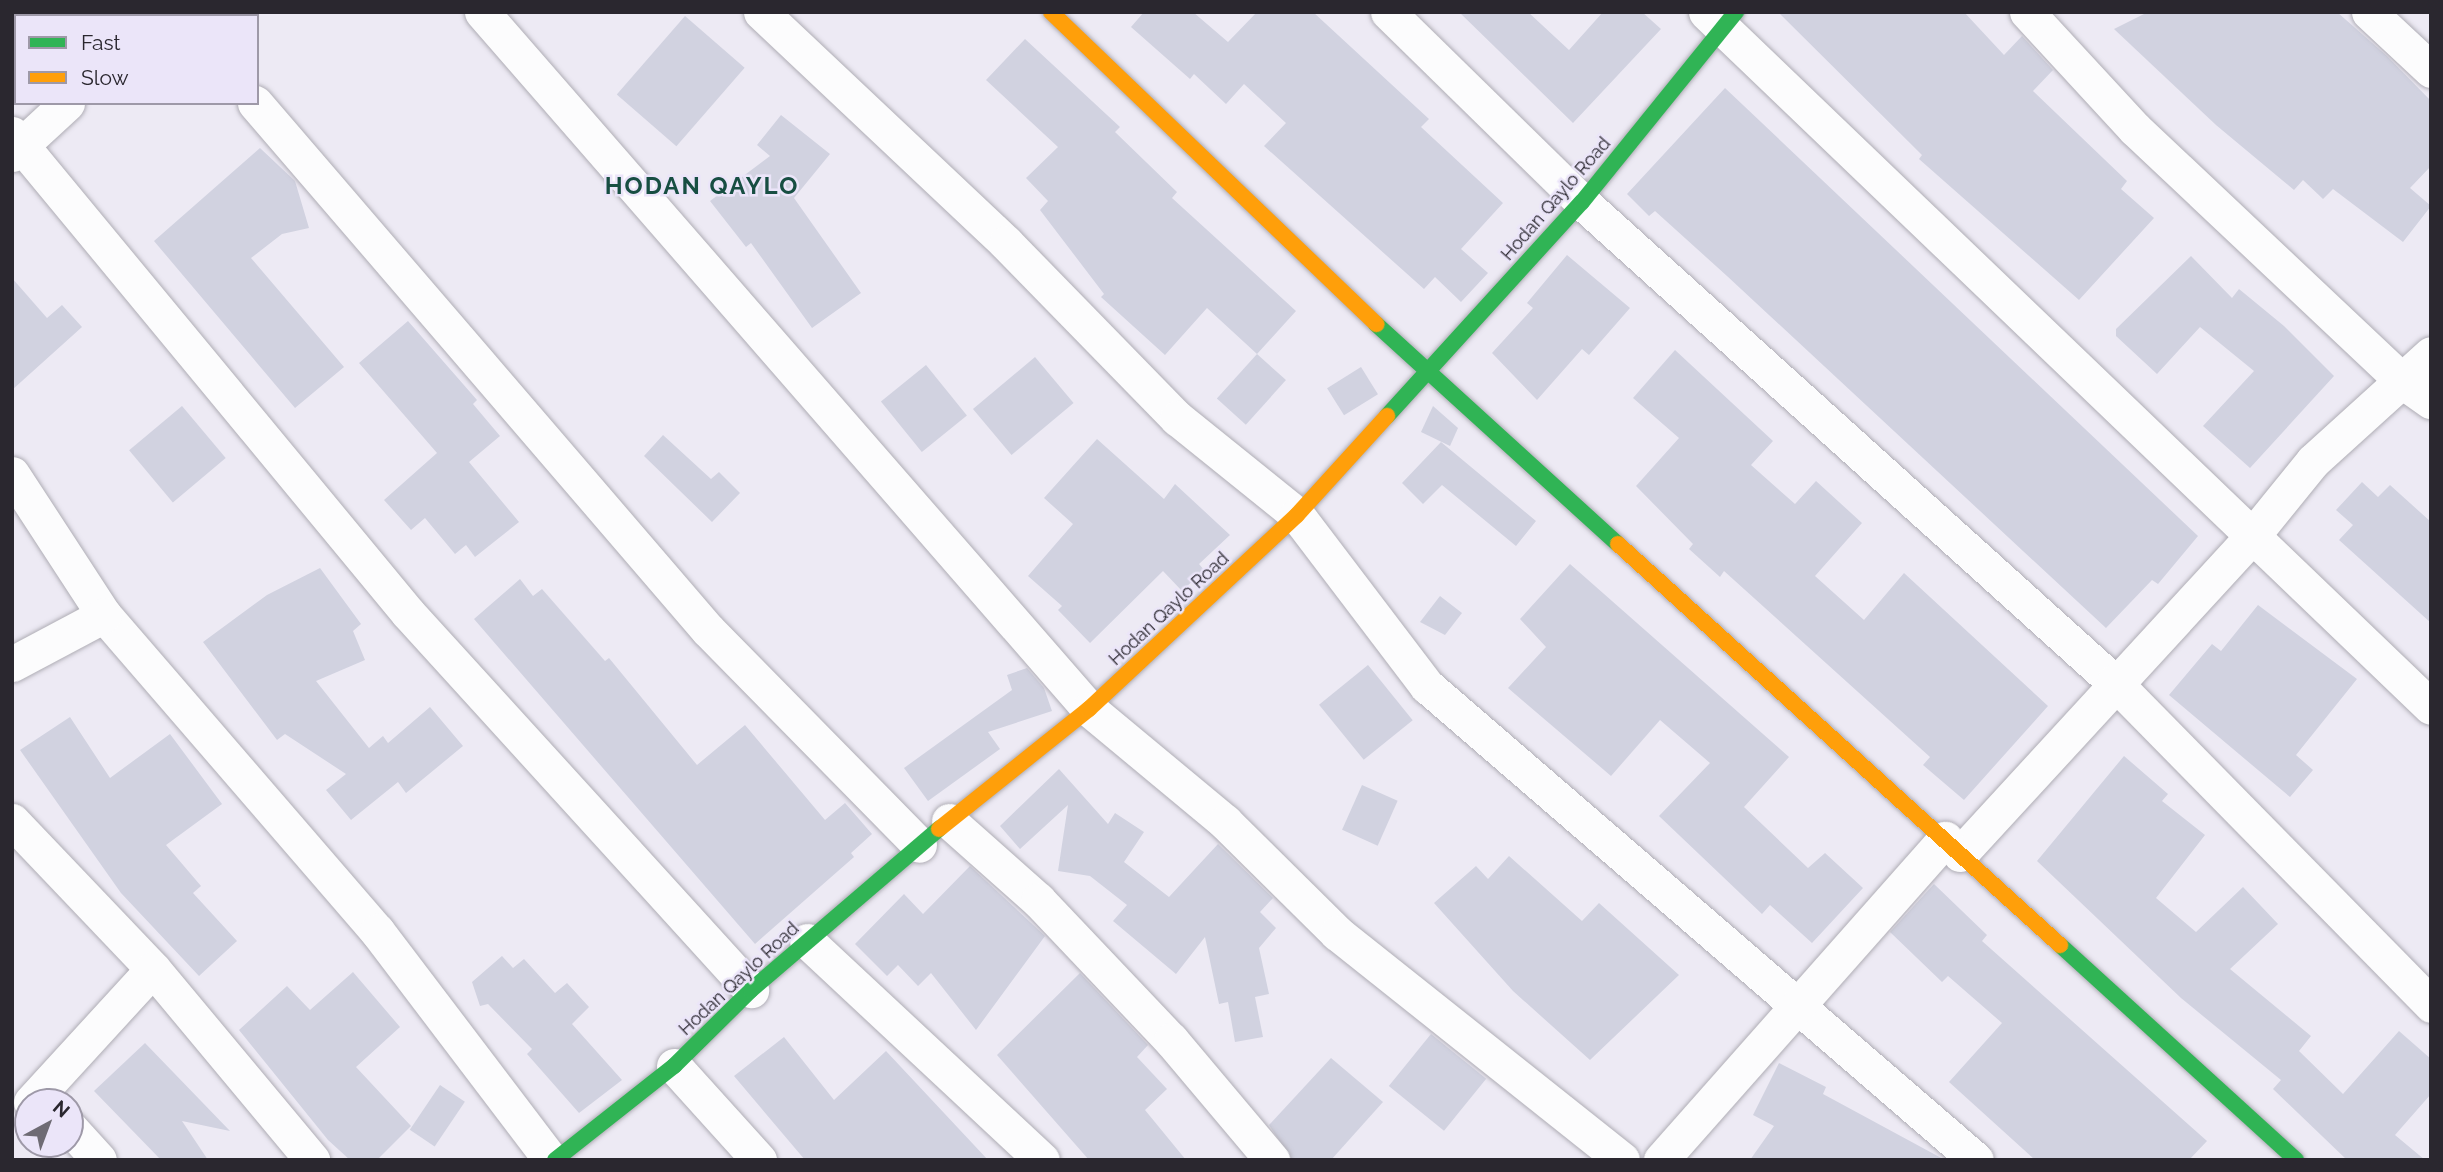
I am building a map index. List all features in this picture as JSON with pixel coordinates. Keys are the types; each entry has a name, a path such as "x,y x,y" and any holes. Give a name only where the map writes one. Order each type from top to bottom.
{"street":[{"path":"482,12 1089,709 1225,822 1337,933 1622,1160"},
{"path":"761,12 1006,243 1177,418 1297,515 1427,686 1800,1004 1976,1160"},
{"path":"1051,12 1271,229 2296,1160"},
{"path":"1388,12 1583,202 2114,682 2431,1004"},
{"path":"2027,12 2135,129 2402,381 2431,401"},
{"path":"2369,12 2431,71"},
{"path":"1721,18 2431,707"},
{"name":"Hodan Qaylo Road","path":"553,1160 674,1066 751,990 807,941 919,845 1089,709 1297,515 1583,202 1721,18"},
{"path":"65,105 16,144 408,613 751,990"},
{"path":"257,105 708,630 919,845"},
{"path":"1661,1160 1800,1004 2114,682 2253,535 2313,461 2431,354"},
{"path":"12,474 104,615 377,931 553,1160"},
{"path":"12,664 104,615"},
{"path":"12,821 153,969 312,1160"},
{"path":"949,821 1038,900 1171,1040 1272,1160"},
{"path":"807,941 1042,1160"},
{"path":"46,1088 153,969"},
{"path":"674,1066 759,1160"},
{"path":"84,1143 99,1160"}],"building":[{"path":"1144,12 1193,12 1228,42 1257,12 1313,12 1429,119 1421,127 1503,203 1461,249 1488,273 1461,302 1435,277 1424,289 1264,146 1286,123 1244,84 1226,104 1194,74 1190,79 1131,27"},
{"path":"1459,12 1528,12 1569,50 1603,12 1642,12 1661,29 1573,123"},
{"path":"1778,12 1964,12 2004,55 2022,36 2053,70 2033,91 2127,181 2121,189 2154,218 2079,300 1919,159 1922,155"},
{"path":"2148,12 2337,12 2387,56 2431,101 2431,166 2410,188 2431,206 2403,242 2333,189 2323,199 2303,180 2294,190 2216,125 2114,29"},
{"path":"685,16 745,68 676,146 617,94"},
{"path":"1025,39 1120,127 1115,132 1177,192 1172,198 1296,311 1257,354 1207,308 1165,355 1101,297 1104,294 1040,210 1048,201 1026,178 1058,147 986,80"},
{"path":"1725,88 2198,536 2158,584 2152,580 2106,628 1727,276 1655,211 1649,216 1627,194"},
{"path":"781,115 830,154 794,198 861,293 812,328 751,243 746,247 710,201 770,156 757,145"},
{"path":"260,148 295,181 309,228 282,234 251,258 344,367 295,408 154,241"},
{"path":"1567,255 1630,308 1589,355 1582,349 1537,400 1492,353 1533,308 1527,303"},
{"path":"2191,256 2232,298 2239,289 2284,326 2334,376 2250,468 2203,426 2254,371 2200,327 2157,374 2116,336 2116,329"},
{"path":"12,278 47,318 62,305 82,327 12,390"},
{"path":"408,321 477,400 473,404 500,436 469,462 519,522 475,557 466,545 455,554 425,518 411,530 384,500 437,453 359,363"},
{"path":"1675,350 1773,441 1751,465 1795,504 1816,481 1862,523 1815,576 1864,620 1904,573 2048,706 1964,800 1923,765 1930,757 1724,571 1720,577 1689,549 1693,544 1636,486 1679,438 1633,398"},
{"path":"1257,354 1286,380 1246,425 1217,399"},
{"path":"1035,357 1074,403 1012,455 973,409"},
{"path":"926,365 967,416 922,452 881,402"},
{"path":"1361,367 1378,394 1344,415 1327,388"},
{"path":"182,406 226,458 173,502 129,450"},
{"path":"1433,406 1458,428 1450,446 1421,432"},
{"path":"663,435 711,479 719,472 740,493 712,522 644,456"},
{"path":"1097,439 1164,499 1175,484 1230,535 1199,564 1204,570 1182,591 1163,571 1090,643 1058,610 1062,606 1028,576 1073,524 1044,498"},
{"path":"1441,442 1536,521 1516,546 1442,485 1423,504 1402,483"},
{"path":"2362,482 2378,497 2390,485 2431,522 2431,623 2339,540 2353,525 2336,510"},
{"path":"1570,564 1789,757 1744,807 1808,868 1825,853 1863,888 1812,943 1770,905 1762,914 1659,816 1710,763 1660,720 1611,776 1508,688 1546,647 1520,619"},
{"path":"320,568 361,624 353,631 365,660 316,681 369,748 383,736 388,743 430,707 463,746 406,793 398,782 351,820 326,790 346,774 285,734 277,740 203,642 267,595"},
{"path":"520,579 533,596 542,589 605,661 609,658 697,765 745,725 825,820 845,803 872,834 851,853 854,857 755,944 474,619"},
{"path":"1440,596 1462,613 1445,635 1420,622"},
{"path":"2258,605 2357,679 2296,755 2313,770 2290,797 2169,695 2212,644 2221,651"},
{"path":"1368,665 1413,720 1364,760 1319,705"},
{"path":"1027,668 1044,688 1052,711 988,732 1000,749 928,801 904,768 1012,690 1007,675"},
{"path":"70,717 110,778 170,734 222,804 166,845 201,886 193,893 237,941 199,976 121,893 20,750"},
{"path":"2124,756 2168,794 2162,801 2205,835 2156,898 2196,932 2243,887 2278,924 2230,969 2311,1036 2299,1051 2343,1094 2399,1031 2431,1059 2431,1094 2395,1135 2425,1160 2347,1160 2273,1089 2281,1080 2181,998 2037,861"},
{"path":"1059,769 1108,824 1115,813 1144,832 1124,862 1169,897 1218,844 1273,898 1260,912 1276,928 1259,948 1269,994 1255,997 1263,1037 1235,1042 1228,1002 1219,1004 1205,937 1176,974 1113,921 1127,905 1090,876 1058,871 1068,805 1020,849 1000,826"},
{"path":"1362,785 1398,801 1378,846 1342,830"},
{"path":"1509,856 1582,921 1599,903 1679,975 1590,1060 1513,991 1434,903 1476,866 1488,879"},
{"path":"970,866 1045,936 976,1030 931,973 918,986 898,965 887,976 855,944 904,894 923,914"},
{"path":"1934,884 1987,935 1982,941 2207,1141 2189,1160 2035,1160 1949,1082 2002,1023 1948,976 1942,982 1890,932"},
{"path":"502,956 513,968 524,959 555,993 567,983 589,1007 572,1024 622,1080 579,1113 527,1054 532,1049 488,1004 480,1006 472,982"},
{"path":"353,972 400,1027 356,1067 411,1126 377,1160 350,1160 328,1140 239,1030 287,986 310,1010"},
{"path":"1080,973 1148,1045 1137,1057 1167,1089 1145,1110 1186,1160 1089,1160 997,1055"},
{"path":"1431,1034 1486,1079 1444,1131 1389,1086"},
{"path":"784,1037 834,1100 886,1051 988,1160 805,1160 734,1076"},
{"path":"145,1043 230,1131 182,1121 208,1160 161,1160 94,1091"},
{"path":"1331,1058 1383,1102 1331,1160 1292,1160 1269,1125"},
{"path":"1779,1063 1826,1087 1823,1094 1945,1160 1750,1160 1774,1126 1753,1115"},
{"path":"440,1085 465,1102 435,1147 410,1130"}],"traffic: fast":[{"path":"1387,416 1582,202 1736,12"},
{"path":"1376,324 1618,544"},
{"path":"555,1160 674,1066 751,990 939,829"},
{"path":"2060,945 2296,1160"}],"traffic: slow":[{"path":"1051,12 1376,324"},
{"path":"939,829 1089,709 1297,515 1387,416"},
{"path":"1618,544 2060,945"}],"district":[{"name":"HODAN QAYLO","path":"702,186"}]}
